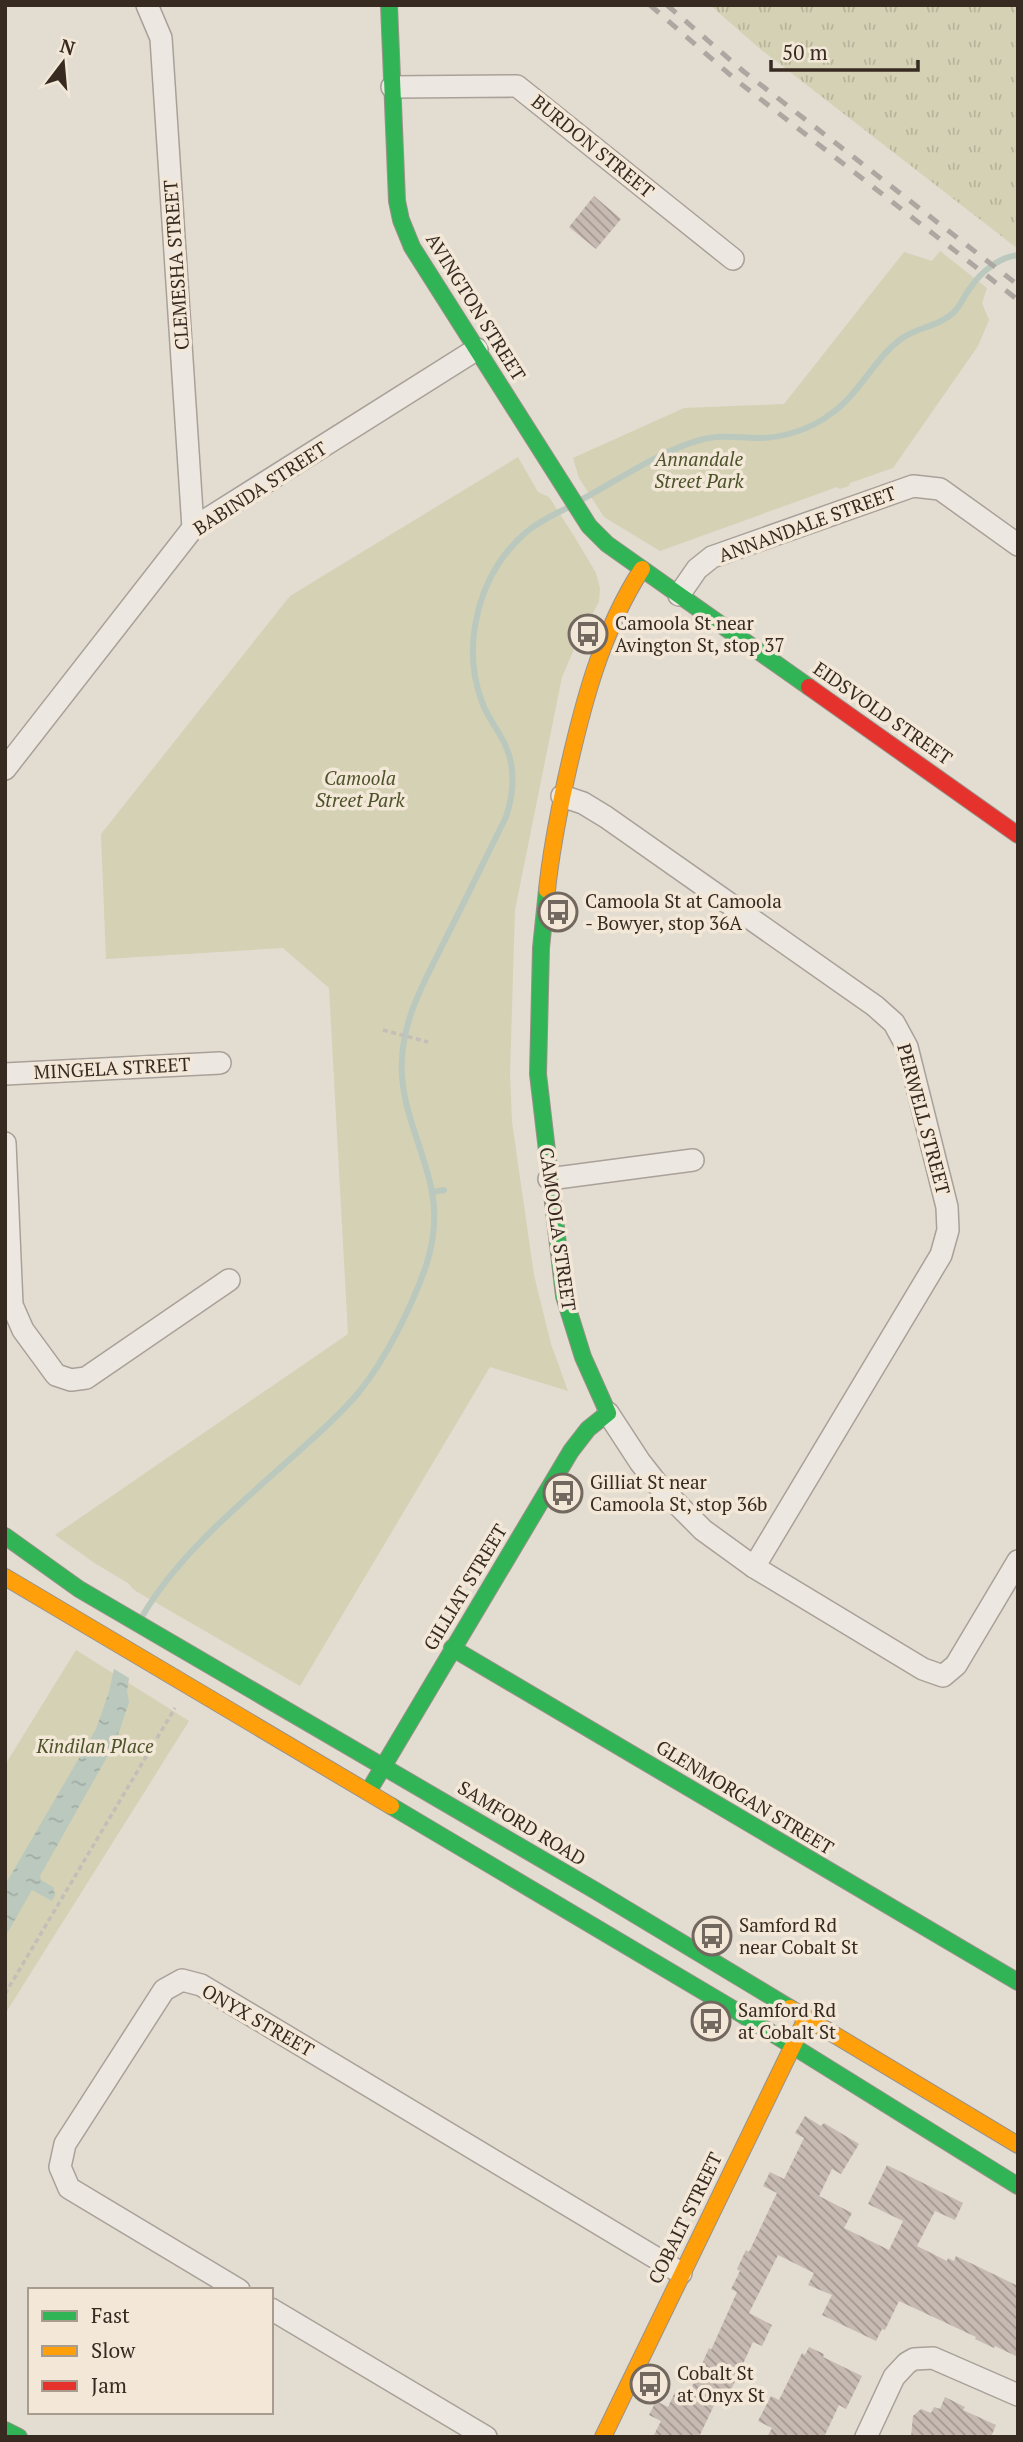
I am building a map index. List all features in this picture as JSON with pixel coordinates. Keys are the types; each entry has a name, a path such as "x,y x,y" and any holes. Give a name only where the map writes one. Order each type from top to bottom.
{"street":[{"name":"CLEMESHA STREET","path":"147,5 161,38 193,528"},
{"name":"AVINGTON STREET","path":"389,5 397,201 401,220 412,247 589,526"},
{"name":"BURDON STREET","path":"392,87 517,86 733,259"},
{"name":"BABINDA STREET","path":"5,769 193,528 477,349"},
{"name":"ANNANDALE STREET","path":"679,595 697,569 712,556 913,486 940,489 1018,545"},
{"name":"EIDSVOLD STREET","path":"589,526 607,544 1018,835"},
{"name":"CAMOOLA STREET","path":"642,569 624,597 591,681 569,757 544,904 537,1033 538,1074 564,1296 583,1357 608,1413 640,1462 673,1501 703,1530 754,1567 923,1670 943,1676 956,1665 1018,1561"},
{"name":"PERWELL STREET","path":"562,796 583,803 606,817 864,998 894,1023 907,1047 947,1206 948,1230 941,1255 754,1567"},
{"name":"MINGELA STREET","path":"5,1074 219,1063"},
{"path":"5,1143 12,1305 23,1331 56,1375 71,1380 86,1378 229,1280"},
{"path":"549,1179 693,1160"},
{"name":"GILLIAT STREET","path":"369,1791 452,1648 579,1440 608,1413"},
{"name":"SAMFORD ROAD","path":"5,1536 56,1573 120,1613 384,1765 1018,2146"},
{"path":"5,1577 369,1791 1018,2186"},
{"name":"GLENMORGAN STREET","path":"452,1648 1018,1982"},
{"name":"ONYX STREET","path":"236,2288 69,2188 60,2167 65,2144 164,1990 182,1980 201,1985 681,2273"},
{"name":"COBALT STREET","path":"603,2437 807,2018"},
{"path":"273,2310 486,2437"},
{"path":"866,2437 894,2377 914,2359 933,2358 1018,2395"},
{"path":"5,2430 19,2437"}],"path":[{"path":"383,1030 428,1042"},
{"path":"5,1994 176,1706"}],"green space":[{"path":"710,5 1018,5 1018,249 759,48"},
{"name":"Annandale Street Park","path":"940,251 987,288 982,303 989,320 978,346 893,468 850,483 849,486 840,489 837,487 660,551 604,517 579,478 573,458 684,408 784,404 904,252 932,261"},
{"name":"Camoola Street Park","path":"518,457 538,492 549,497 574,536 596,573 600,588 599,602 562,677 515,910 510,1073 512,1122 534,1275 551,1344 568,1391 490,1367 300,1686 134,1590 128,1583 55,1535 348,1334 329,988 283,948 106,959 101,834 290,596"},
{"name":"Kindilan Place","path":"76,1650 189,1721 5,2014 5,1765"}],"water":[{"path":"114,1669 129,1678 129,1702 116,1741 40,1876 41,1880 53,1887 55,1895 52,1901 32,1890 5,1937 5,1885 96,1729"}],"building":[{"path":"594,196 621,219 596,249 569,227"},
{"path":"805,2116 821,2126 824,2123 859,2144 841,2174 832,2169 819,2196 852,2213 844,2228 889,2250 903,2221 868,2204 887,2165 963,2203 955,2220 935,2211 917,2246 947,2261 948,2258 954,2261 956,2256 1018,2286 1018,2357 899,2301 885,2330 882,2329 876,2341 822,2315 832,2295 808,2285 814,2273 778,2255 749,2313 772,2325 762,2346 753,2342 725,2403 717,2399 699,2437 653,2437 661,2421 649,2415 656,2401 668,2407 676,2390 688,2396 709,2348 711,2350 737,2292 731,2289 740,2271 737,2269 746,2250 749,2252 777,2193 763,2186 770,2172 784,2179 804,2138 795,2133"},
{"path":"809,2347 862,2376 846,2409 839,2405 824,2437 767,2437 772,2428 758,2421 771,2396 779,2400 802,2353 805,2355"},
{"path":"945,2397 965,2407 963,2410 996,2425 991,2437 911,2437 913,2416 921,2409 931,2413 934,2407 940,2409"}],"waterway":[{"path":"581,500 655,459 706,438 774,437 814,424 842,405 891,347 914,332 947,318 985,271 997,262 1018,255"},
{"path":"143,1615 194,1548 330,1423 359,1392 388,1348 420,1282 431,1247 434,1207 427,1171 404,1092 404,1042 412,1011 425,980 506,817 512,786 509,755 484,706 476,680 473,658 478,613 485,591 507,552 533,527 569,507"},
{"path":"432,1192 444,1190"}],"railway":[{"path":"650,5 736,80 1018,300"},
{"path":"667,5 743,71 1018,285"}],"traffic: fast":[{"path":"389,5 397,201 412,247 589,526 607,544 809,687"},
{"path":"371,1787 571,1451 588,1429 608,1413 583,1357 564,1296 538,1074 541,948 547,890"},
{"path":"5,1536 79,1589 596,1891 790,2008"},
{"path":"452,1648 1018,1982"},
{"path":"391,1806 733,2009 1018,2186"},
{"path":"5,2430 19,2437"}],"traffic: slow":[{"path":"547,890 560,807 586,698 615,618 642,569"},
{"path":"5,1577 391,1806"},
{"path":"790,2008 1018,2145"},
{"path":"603,2437 803,2025"}],"traffic: jam":[{"path":"809,687 1018,835"}],"place":[{"name":"Camoola St near Avington St, stop 37","path":"588,634"},
{"name":"Camoola St at Camoola - Bowyer, stop 36A","path":"558,912"},
{"name":"Gilliat St near Camoola St, stop 36b","path":"563,1493"},
{"name":"Samford Rd near Cobalt St","path":"712,1936"},
{"name":"Samford Rd at Cobalt St","path":"711,2021"},
{"name":"Cobalt St at Onyx St","path":"650,2384"}]}
